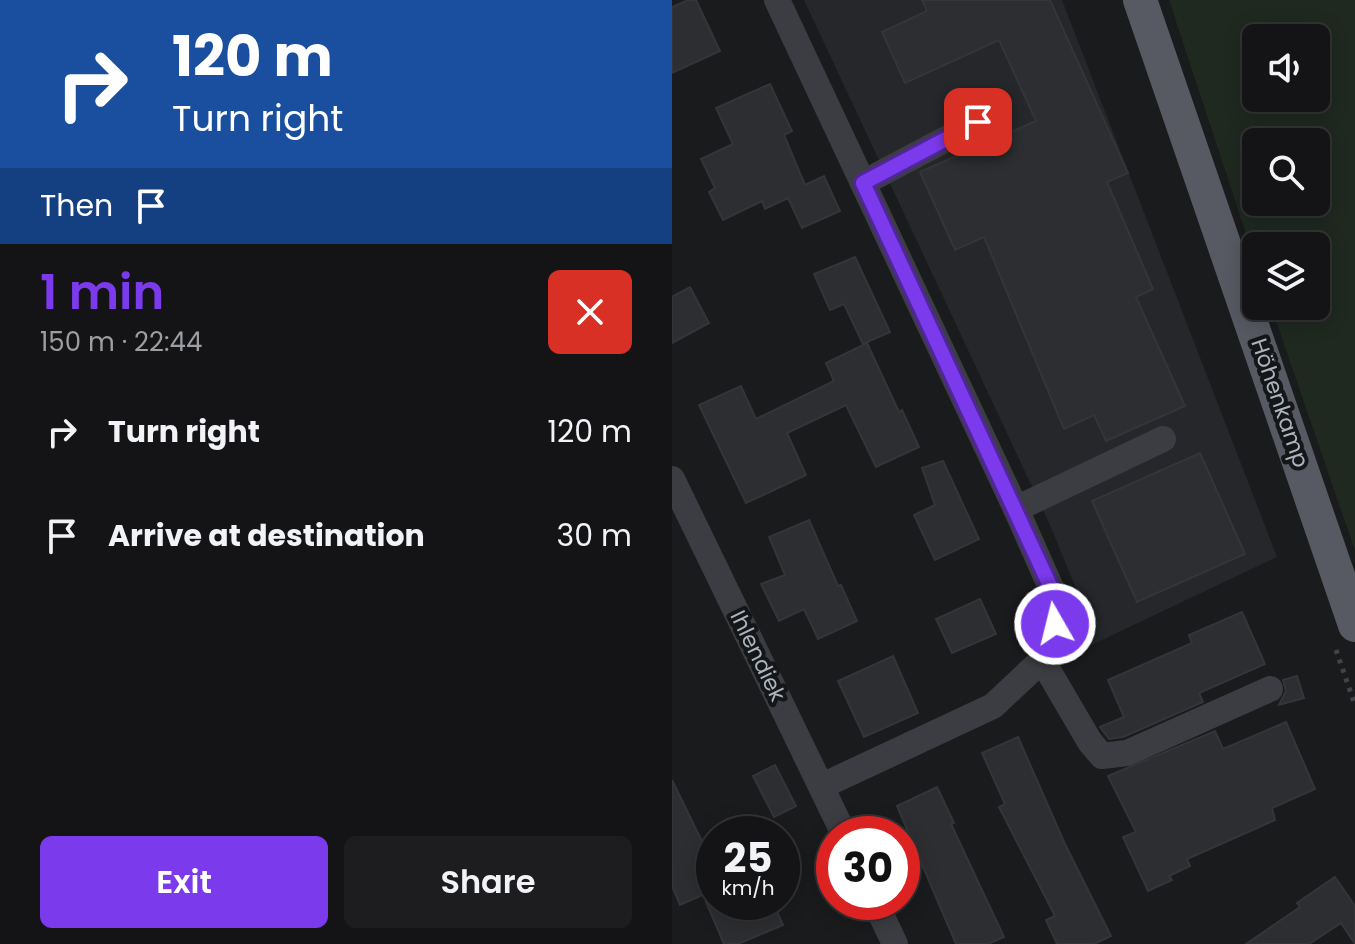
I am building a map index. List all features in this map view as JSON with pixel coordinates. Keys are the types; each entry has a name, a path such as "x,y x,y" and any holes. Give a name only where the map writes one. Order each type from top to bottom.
{"main road":[{"name":"Höhenkamp","path":"1140,0 1355,625"}],"street":[{"path":"777,0 1016,509 1052,590 1055,624 1042,660 993,706 822,786"},
{"path":"863,183 978,122"},
{"path":"1016,509 1163,439"},
{"name":"Ihlendiek","path":"672,479 836,816"},
{"path":"1042,660 1090,742 1102,756 1127,753 1270,689"},
{"path":"884,920 895,944"}],"shaded area":[{"path":"804,0 1062,0 1277,557 1081,650 1079,596 1050,525"}],"green space":[{"path":"1169,0 1355,0 1355,551 1276,320 1330,320 1330,232 1245,232"}],"building":[{"path":"696,0 720,51 672,73 672,7"},
{"path":"922,0 1050,0 1128,173 1107,182 1153,289 1136,297 1185,406 1106,441 1094,415 1064,429 984,237 955,250 920,172 1036,121 999,40 905,83 882,32 927,11"},
{"path":"770,84 792,131 784,135 805,185 824,176 840,211 802,228 788,198 765,209 762,201 723,220 709,192 715,188 701,159 733,144 716,108"},
{"path":"855,257 890,332 863,344 844,304 830,310 814,274"},
{"path":"690,287 709,323 672,343 672,297"},
{"path":"867,343 919,447 876,467 846,405 787,433 806,475 746,503 699,405 741,386 756,419 834,381 826,363"},
{"path":"1200,453 1245,554 1137,602 1092,501"},
{"path":"943,461 979,539 935,560 914,515 935,505 922,468"},
{"path":"809,520 857,621 818,639 804,609 779,621 761,584 785,575 769,537"},
{"path":"980,599 996,634 952,653 936,619"},
{"path":"1242,612 1265,664 1199,693 1203,702 1123,737 1109,739 1100,727 1124,717 1108,680 1192,643 1189,635"},
{"path":"893,656 918,713 864,737 838,681"},
{"path":"1297,676 1304,698 1279,705 1286,691 1283,680"},
{"path":"1286,722 1315,789 1272,808 1275,820 1187,859 1190,866 1169,876 1172,880 1148,891 1123,837 1136,832 1108,776 1215,731 1223,749"},
{"path":"1018,737 1064,842 1111,936 1094,944 1057,944 1046,920 1055,916 999,807 1005,804 982,753"},
{"path":"775,765 796,806 773,816 753,776"},
{"path":"672,780 696,829 696,898 680,905 672,886"},
{"path":"937,787 1004,937 988,944 956,944 920,860 920,816 901,816 897,806"},
{"path":"1335,877 1355,906 1355,944 1341,923 1309,944 1246,944 1300,907 1297,903"},
{"path":"714,920 781,920 783,925 738,944 724,944"}],"route":[{"path":"978,122 863,183 1052,590 1055,624"}]}
